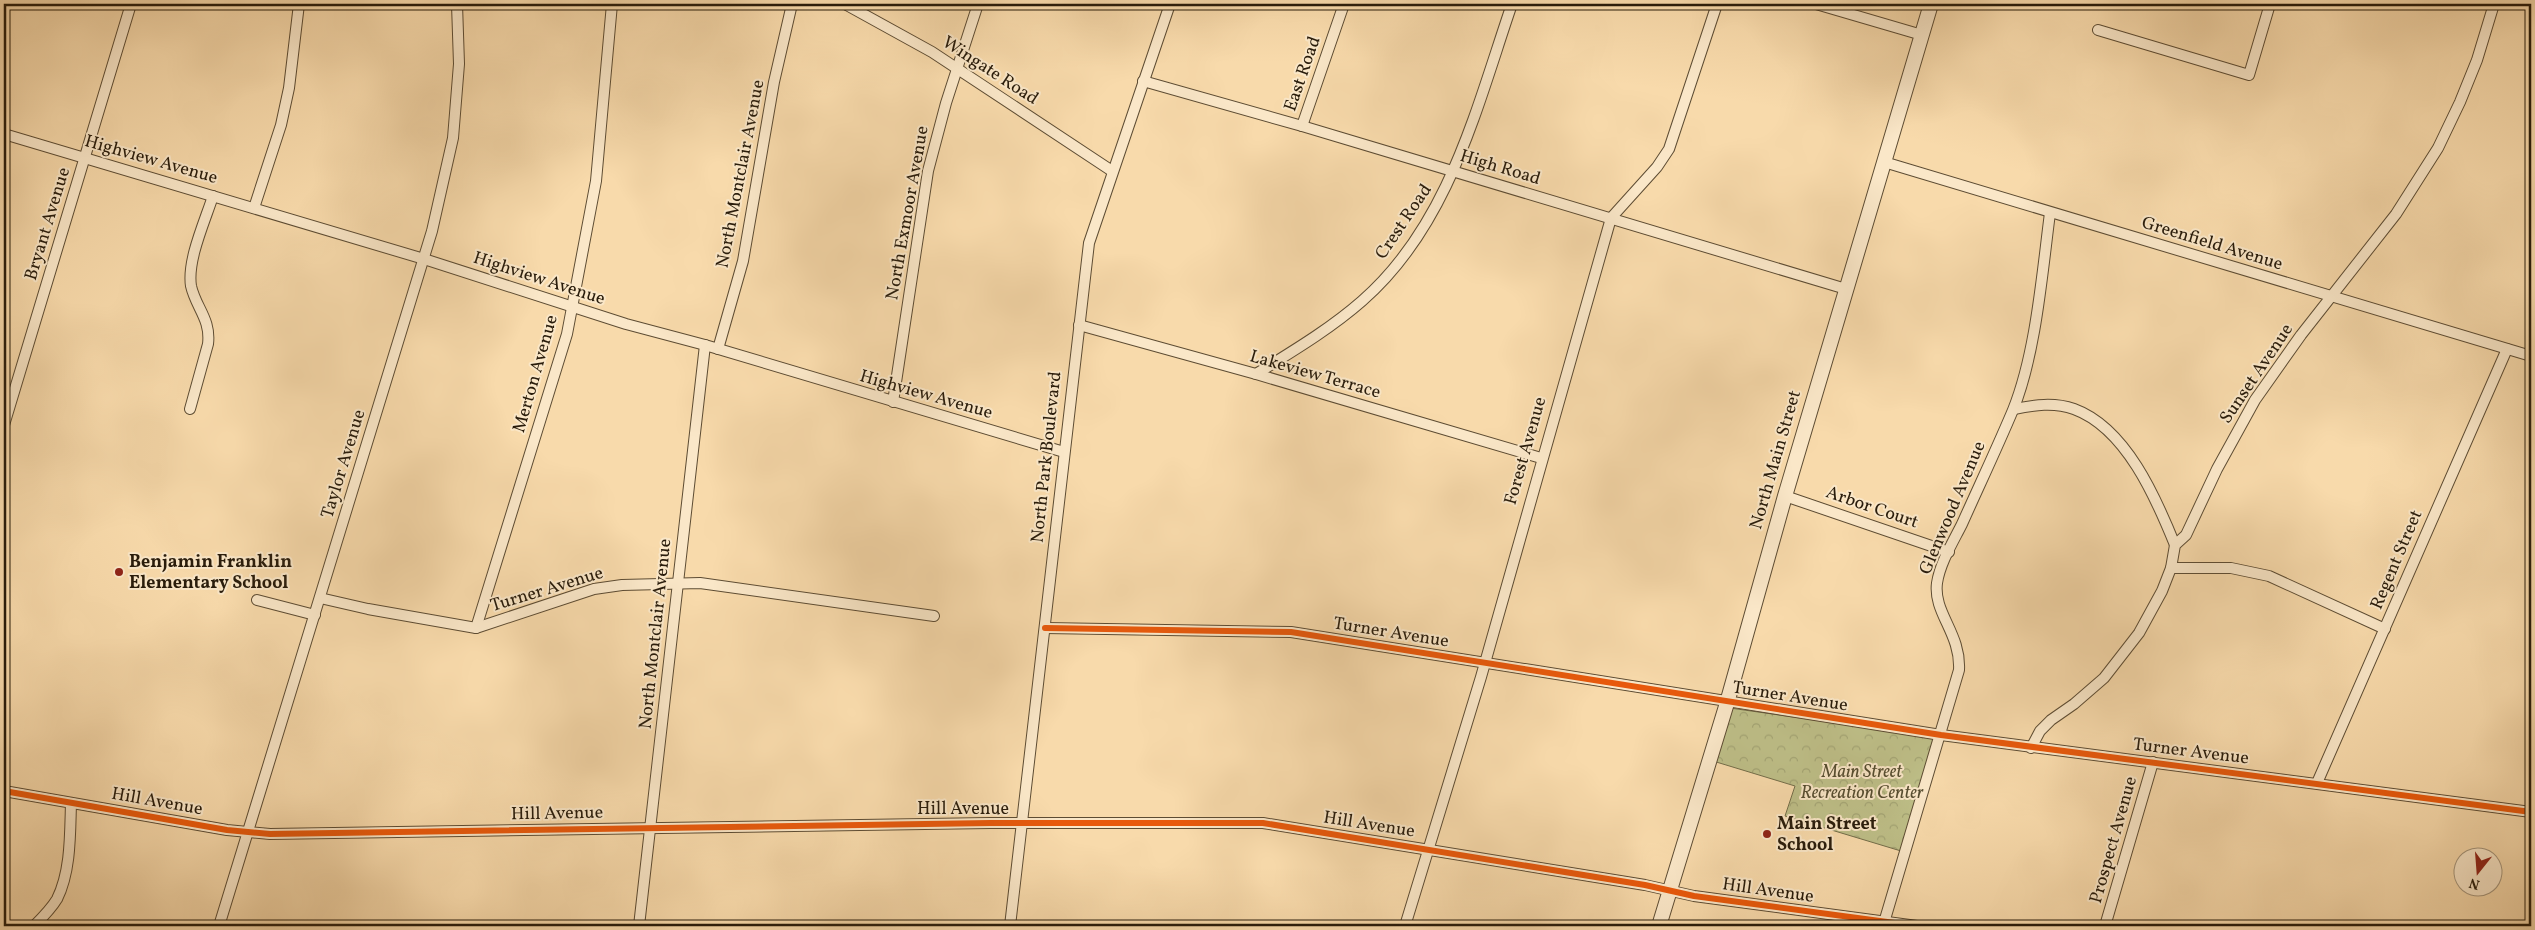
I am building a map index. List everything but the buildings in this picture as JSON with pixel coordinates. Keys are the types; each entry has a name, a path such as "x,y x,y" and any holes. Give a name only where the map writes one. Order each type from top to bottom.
{"street":[{"name":"Bryant Avenue","path":"4,425 131,4"},
{"path":"254,208 285,107 295,51 299,4"},
{"name":"Taylor Avenue","path":"219,926 424,259 446,174 453,138 459,64 457,4"},
{"name":"Merton Avenue","path":"476,628 567,334 596,181 612,4"},
{"name":"North Montclair Avenue","path":"718,349 743,261 771,100 792,4"},
{"name":"Wingate Road","path":"845,4 878,21 957,68 1112,172"},
{"name":"North Exmoor Avenue","path":"893,402 928,171 940,122 978,4"},
{"name":"North Park Boulevard","path":"1010,926 1088,243 1170,4"},
{"name":"East Road","path":"1302,126 1344,4"},
{"name":"Crest Road","path":"1256,374 1342,318 1387,277 1421,233 1446,189 1512,4"},
{"name":"Forest Avenue","path":"1405,926 1484,664 1610,218 1657,167 1669,149 1716,4"},
{"path":"1816,4 1922,35"},
{"name":"North Main Street","path":"1659,926 1727,703 1785,496 1931,4"},
{"path":"2098,30 2249,75 2270,4"},
{"name":"Sunset Avenue","path":"2031,748 2040,731 2091,690 2118,664 2146,620 2171,568 2175,545 2186,534 2216,469 2255,400 2396,214 2438,148 2477,60 2494,4"},
{"name":"High Road","path":"1143,81 1302,126 1846,289"},
{"name":"Highview Avenue","path":"4,134 424,259 626,324 705,345 1064,452"},
{"name":"Greenfield Avenue","path":"1884,162 2531,356"},
{"path":"190,409 209,334 207,323 191,285 191,265 213,196"},
{"name":"Glenwood Avenue","path":"1883,924 1958,677 1959,661 1954,634 1938,604 1937,584 1949,552 2014,409 2023,377 2037,310 2050,213"},
{"name":"Lakeview Terrace","path":"1078,325 1256,374 1541,458"},
{"name":"North Montclair Avenue","path":"639,926 705,345"},
{"name":"Regent Street","path":"2317,784 2507,349"},
{"path":"2014,409 2046,404 2075,409 2103,428 2118,442 2146,479 2175,545"},
{"name":"Arbor Court","path":"1785,496 1949,552"},
{"path":"2171,568 2231,568 2269,576 2385,629"},
{"name":"Turner Avenue","path":"320,598 368,609 476,628 594,590 622,585 700,583 934,616"},
{"path":"257,600 315,615"},
{"name":"Turner Avenue","path":"1045,628 1291,632 1727,703 1941,735 2531,812"},
{"name":"Prospect Avenue","path":"2105,926 2153,762"},
{"name":"Hill Avenue","path":"4,791 248,832 270,834 650,827 1263,823 1694,896 1883,924 1917,926"},
{"path":"34,926 50,910 60,892 68,854 71,803"}],"green space":[{"name":"Main Street Recreation Center","path":"1730,708 1934,737 1901,851 1785,816 1795,786 1713,761"}],"cycle path":[{"path":"1045,628 1291,632 1941,735 2531,812"},
{"path":"4,791 227,830 270,834 990,823 1263,823 1645,885 1694,896 1917,926"}],"place":[{"name":"Benjamin Franklin Elementary School","path":"119,572"},
{"name":"Main Street School","path":"1767,834"}]}
